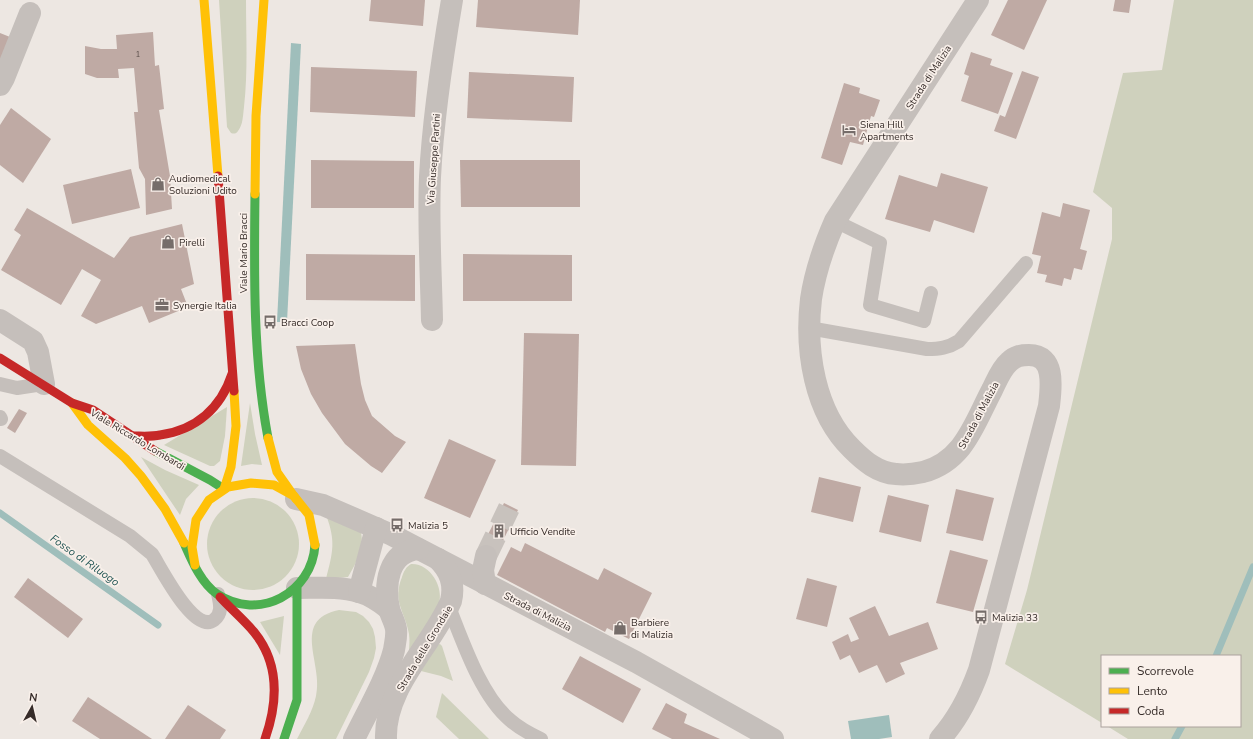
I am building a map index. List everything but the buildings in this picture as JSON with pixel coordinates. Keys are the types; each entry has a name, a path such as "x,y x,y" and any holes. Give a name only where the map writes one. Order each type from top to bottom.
{"main road":[{"name":"Viale Mario Bracci","path":"204,0 233,367 236,426 231,468 224,489"},
{"name":"Viale Mario Bracci","path":"264,0 256,116 254,288 256,350 263,412 270,450 277,472 296,499"},
{"name":"Viale Riccardo Lombardi","path":"0,358 44,384 72,403 93,410 173,462 210,480 224,489"},
{"path":"132,436 150,437 175,433 202,419 214,409 222,398 228,386 233,367"},
{"name":"Viale Riccardo Lombardi","path":"72,403 88,425 137,471 173,523 195,565 202,578 218,594 237,603 258,605 279,600 297,588 310,569 315,551 314,532 308,514 296,499 277,486 261,482 244,482 224,489 210,500 197,519 193,530 192,548 195,565"},
{"path":"284,739 297,700 297,588"},
{"path":"218,594 259,638 272,661 276,690 271,720 265,739"}],"street":[{"name":"Via Giuseppe Partini","path":"432,320 430,178 442,62 452,0"},
{"name":"Strada di Malizia","path":"940,739 962,709 979,670 1049,406 1051,380 1049,369 1044,360 1039,357 1032,355 1014,358 1003,368 972,430 960,449 953,456 944,464 929,470 912,474 895,474 880,471 862,459 848,446 829,420 815,377 810,349 809,328 811,298 817,270 835,221 978,0"},
{"path":"0,85 30,13"},
{"path":"0,320 33,341 38,352 44,384"},
{"name":"Strada di Malizia","path":"296,499 323,505 376,528 438,559 636,662 773,739"},
{"path":"359,592 376,528"},
{"name":"Strada delle Grondaie","path":"354,739 387,670 394,650 396,628 389,609 388,585 390,571 397,559 404,552 418,549"},
{"path":"485,584 483,566 486,556"},
{"name":"Strada delle Grondaie","path":"386,739 387,719 393,700 449,607 453,594 452,582 447,570 438,559"},
{"path":"297,588 340,589 359,592 372,597 389,609"}],"lane":[{"path":"835,221 880,243 870,305 924,321 932,293"},
{"path":"809,328 927,349 949,347 958,341 1026,263"},
{"path":"0,384 17,388 44,384"},
{"path":"0,456 130,536 146,548 155,559 180,600 192,614 209,622 212,621 218,616 220,610 218,594"},
{"path":"449,607 482,684 494,704 518,727 541,739"}],"green space":[{"path":"219,0 246,0 245,94 242,123 240,129 235,134 231,133 227,127"},
{"path":"1174,0 1253,0 1253,739 1128,739 1109,727 1241,727 1241,655 1101,655 1101,722 1005,664 1027,590 1112,239 1112,208 1093,192 1123,73 1162,70"},
{"path":"250,403 262,465 252,464 241,466"},
{"path":"227,407 225,436 220,461 214,466 210,466 164,445"},
{"path":"141,457 165,470 199,485 186,499 180,515"},
{"path":"253,498 271,501 286,511 296,526 299,544 296,562 286,577 271,587 253,590 235,587 220,577 210,562 207,544 210,526 220,511 235,501"},
{"path":"326,515 360,530 362,536 361,548 357,560 348,577 326,579 332,554 332,540"},
{"path":"411,564 424,567 430,572 437,584 440,597 439,604 409,653 409,634 400,606 398,593 406,568"},
{"path":"339,610 356,612 369,622 375,637 376,648 374,658 369,672 336,739 297,739 311,713 316,696 317,684 312,633 316,623 324,615"},
{"path":"284,616 280,655 260,622"},
{"path":"440,644 442,646 453,681 421,671 437,645"},
{"path":"442,693 489,739 459,739 436,717"}],"water":[{"path":"291,43 301,44 287,322 277,322"},
{"path":"889,715 892,737 879,739 851,739 848,721"}],"waterway":[{"name":"Fosso di Riluogo","path":"0,513 158,625"},
{"path":"1216,655 1253,567"},
{"path":"1175,739 1181,727"}],"tunnel":[{"path":"486,556 509,508"}],"traffic: fast":[{"path":"255,194 254,255 257,347 263,408 268,438"},
{"path":"155,451 224,489"},
{"path":"184,543 202,578 211,589 217,594 233,602 250,605 266,603 281,598 294,589 304,577 312,562 315,545"},
{"path":"284,739 297,700 297,588"}],"traffic: slow":[{"path":"204,0 218,176"},
{"path":"255,194 256,116 264,0"},
{"path":"224,489 231,467 236,426 234,391"},
{"path":"72,403 88,425 125,458 141,476 165,509 184,543"},
{"path":"268,438 277,472 296,499"},
{"path":"195,565 192,547 196,520 209,500 228,487 251,483 274,485 294,496 309,515 315,545"}],"traffic: jam":[{"path":"218,176 234,391"},
{"path":"0,358 72,403 93,410 155,451"},
{"path":"132,436 153,436 173,432 196,422 214,407 221,397 232,374"},
{"path":"220,597 254,632 269,657 274,684 274,697 265,739"}],"place":[{"name":"Siena Hill Apartments","path":"849,130"},
{"name":"Audiomedical Soluzioni Udito","path":"158,184"},
{"name":"Pirelli","path":"168,242"},
{"name":"Synergie Italia","path":"162,305"},
{"name":"Bracci Coop","path":"270,322"},
{"name":"Malizia 5","path":"397,525"},
{"name":"Ufficio Vendite","path":"499,531"},
{"name":"Malizia 33","path":"981,617"},
{"name":"Barbiere di Malizia","path":"620,628"}]}
